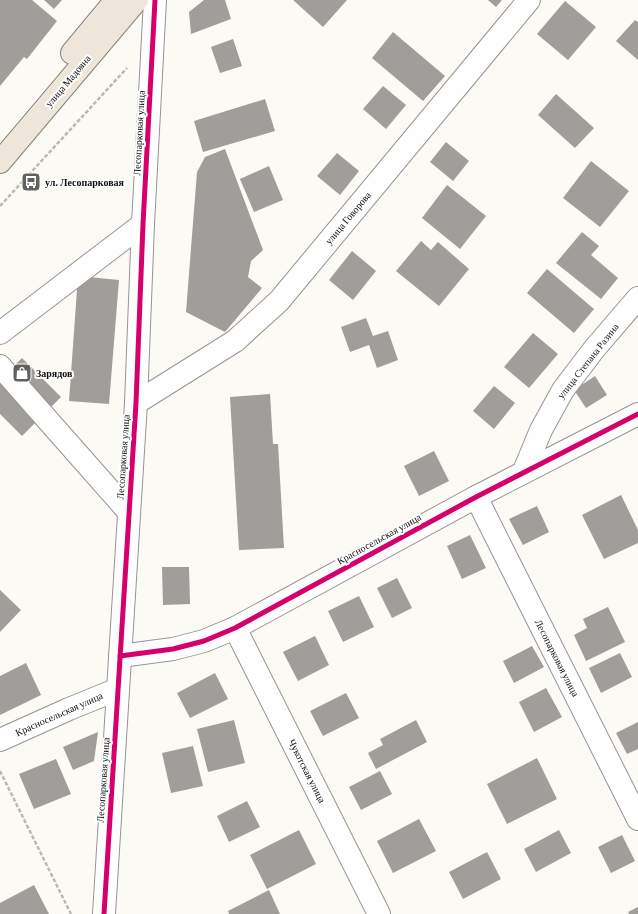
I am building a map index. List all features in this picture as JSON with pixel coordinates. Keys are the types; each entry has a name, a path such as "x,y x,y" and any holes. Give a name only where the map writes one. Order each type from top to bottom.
{"main road":[{"name":"улица Мадояна","path":"0,140 116,0"},
{"name":"улица Мадояна","path":"0,162 136,0"}],"street":[{"name":"Лесопарковая улица","path":"104,914 128,511 136,403 143,224 155,0"},
{"name":"улица Говорова","path":"136,403 235,341 279,301 529,0"},
{"path":"0,333 143,224"},
{"name":"улица Степана Разина","path":"524,472 541,430 563,390 595,348 638,298"},
{"path":"0,366 128,511"},
{"name":"Красносельская улица","path":"120,656 173,649 204,641 235,628 476,496 638,414"},
{"name":"Лесопарковая улица","path":"476,496 638,819"},
{"name":"Чукотская улица","path":"235,628 379,914"},
{"name":"Красносельская улица","path":"0,740 118,689"}],"path":[{"path":"0,206 153,41"},
{"path":"0,771 71,914"}],"building":[{"path":"0,0 32,0 57,21 27,59 24,57 0,86"},
{"path":"44,0 62,0 54,9"},
{"path":"204,0 225,0 231,19 191,34 189,12"},
{"path":"293,0 347,0 323,27"},
{"path":"488,0 502,0 496,7"},
{"path":"565,1 596,27 568,60 537,34"},
{"path":"635,20 638,22 638,60 616,41"},
{"path":"393,32 445,76 423,101 372,58"},
{"path":"233,39 242,66 220,73 211,47"},
{"path":"383,86 406,105 386,129 363,109"},
{"path":"556,94 594,128 575,148 538,115"},
{"path":"265,99 275,131 203,152 194,121"},
{"path":"446,142 469,161 453,181 430,162"},
{"path":"225,149 263,250 251,261 248,277 262,288 225,332 186,312 197,172 205,157"},
{"path":"337,153 359,171 340,195 317,176"},
{"path":"591,161 629,191 600,227 563,198"},
{"path":"269,166 283,200 254,212 240,179"},
{"path":"447,185 486,216 460,249 422,218"},
{"path":"582,232 599,246 591,255 618,278 601,299 556,263"},
{"path":"421,241 431,250 438,242 469,269 439,306 396,271"},
{"path":"352,251 376,271 353,300 329,280"},
{"path":"547,269 594,309 574,333 527,293"},
{"path":"78,276 119,280 109,404 69,401"},
{"path":"366,318 373,336 388,331 398,360 377,368 369,345 350,352 341,327"},
{"path":"533,333 558,354 529,388 504,367"},
{"path":"22,358 61,397 22,436 0,414 0,380"},
{"path":"595,376 607,395 586,408 574,390"},
{"path":"494,386 515,403 494,429 473,411"},
{"path":"270,394 273,444 278,444 284,548 239,550 230,397"},
{"path":"434,451 449,481 419,496 404,466"},
{"path":"621,495 638,530 638,543 604,559 582,515"},
{"path":"537,506 549,532 523,545 509,519"},
{"path":"470,535 486,568 462,579 447,546"},
{"path":"162,567 189,567 190,604 163,605"},
{"path":"397,578 412,608 392,618 377,588"},
{"path":"0,590 21,610 0,632"},
{"path":"359,596 374,627 343,642 328,611"},
{"path":"608,607 625,642 586,661 574,635 587,628 583,619"},
{"path":"315,636 329,665 298,681 283,652"},
{"path":"532,646 544,667 514,683 503,661"},
{"path":"620,653 632,677 601,693 589,668"},
{"path":"26,663 41,695 0,715 0,676"},
{"path":"215,673 228,699 190,718 177,693"},
{"path":"546,688 562,717 534,732 519,702"},
{"path":"346,693 359,718 323,736 310,711"},
{"path":"234,720 245,763 208,772 197,729"},
{"path":"416,720 427,742 376,769 368,753 383,745 380,739"},
{"path":"638,722 638,749 627,754 616,733"},
{"path":"98,732 94,761 73,770 63,747"},
{"path":"193,746 203,786 171,793 162,753"},
{"path":"537,758 557,799 507,824 487,784"},
{"path":"56,759 71,794 34,809 19,774"},
{"path":"380,771 392,794 361,810 349,787"},
{"path":"247,801 260,827 229,842 217,816"},
{"path":"419,819 436,851 393,873 377,841"},
{"path":"299,830 316,864 267,889 250,855"},
{"path":"559,830 571,853 536,872 524,849"},
{"path":"622,835 635,861 611,873 598,847"},
{"path":"487,852 501,879 463,899 449,872"},
{"path":"34,885 49,914 0,914 0,903"},
{"path":"269,890 280,914 229,914 228,911"},
{"path":"638,907 638,914 629,914 628,912"}],"cycle path":[{"path":"104,914 136,403 143,224 155,0"},
{"path":"120,656 173,649 204,641 235,628 476,497 638,414"}],"place":[{"name":"ул. Лесопарковая","path":"31,182"},
{"name":"Зарядов","path":"22,373"}]}
